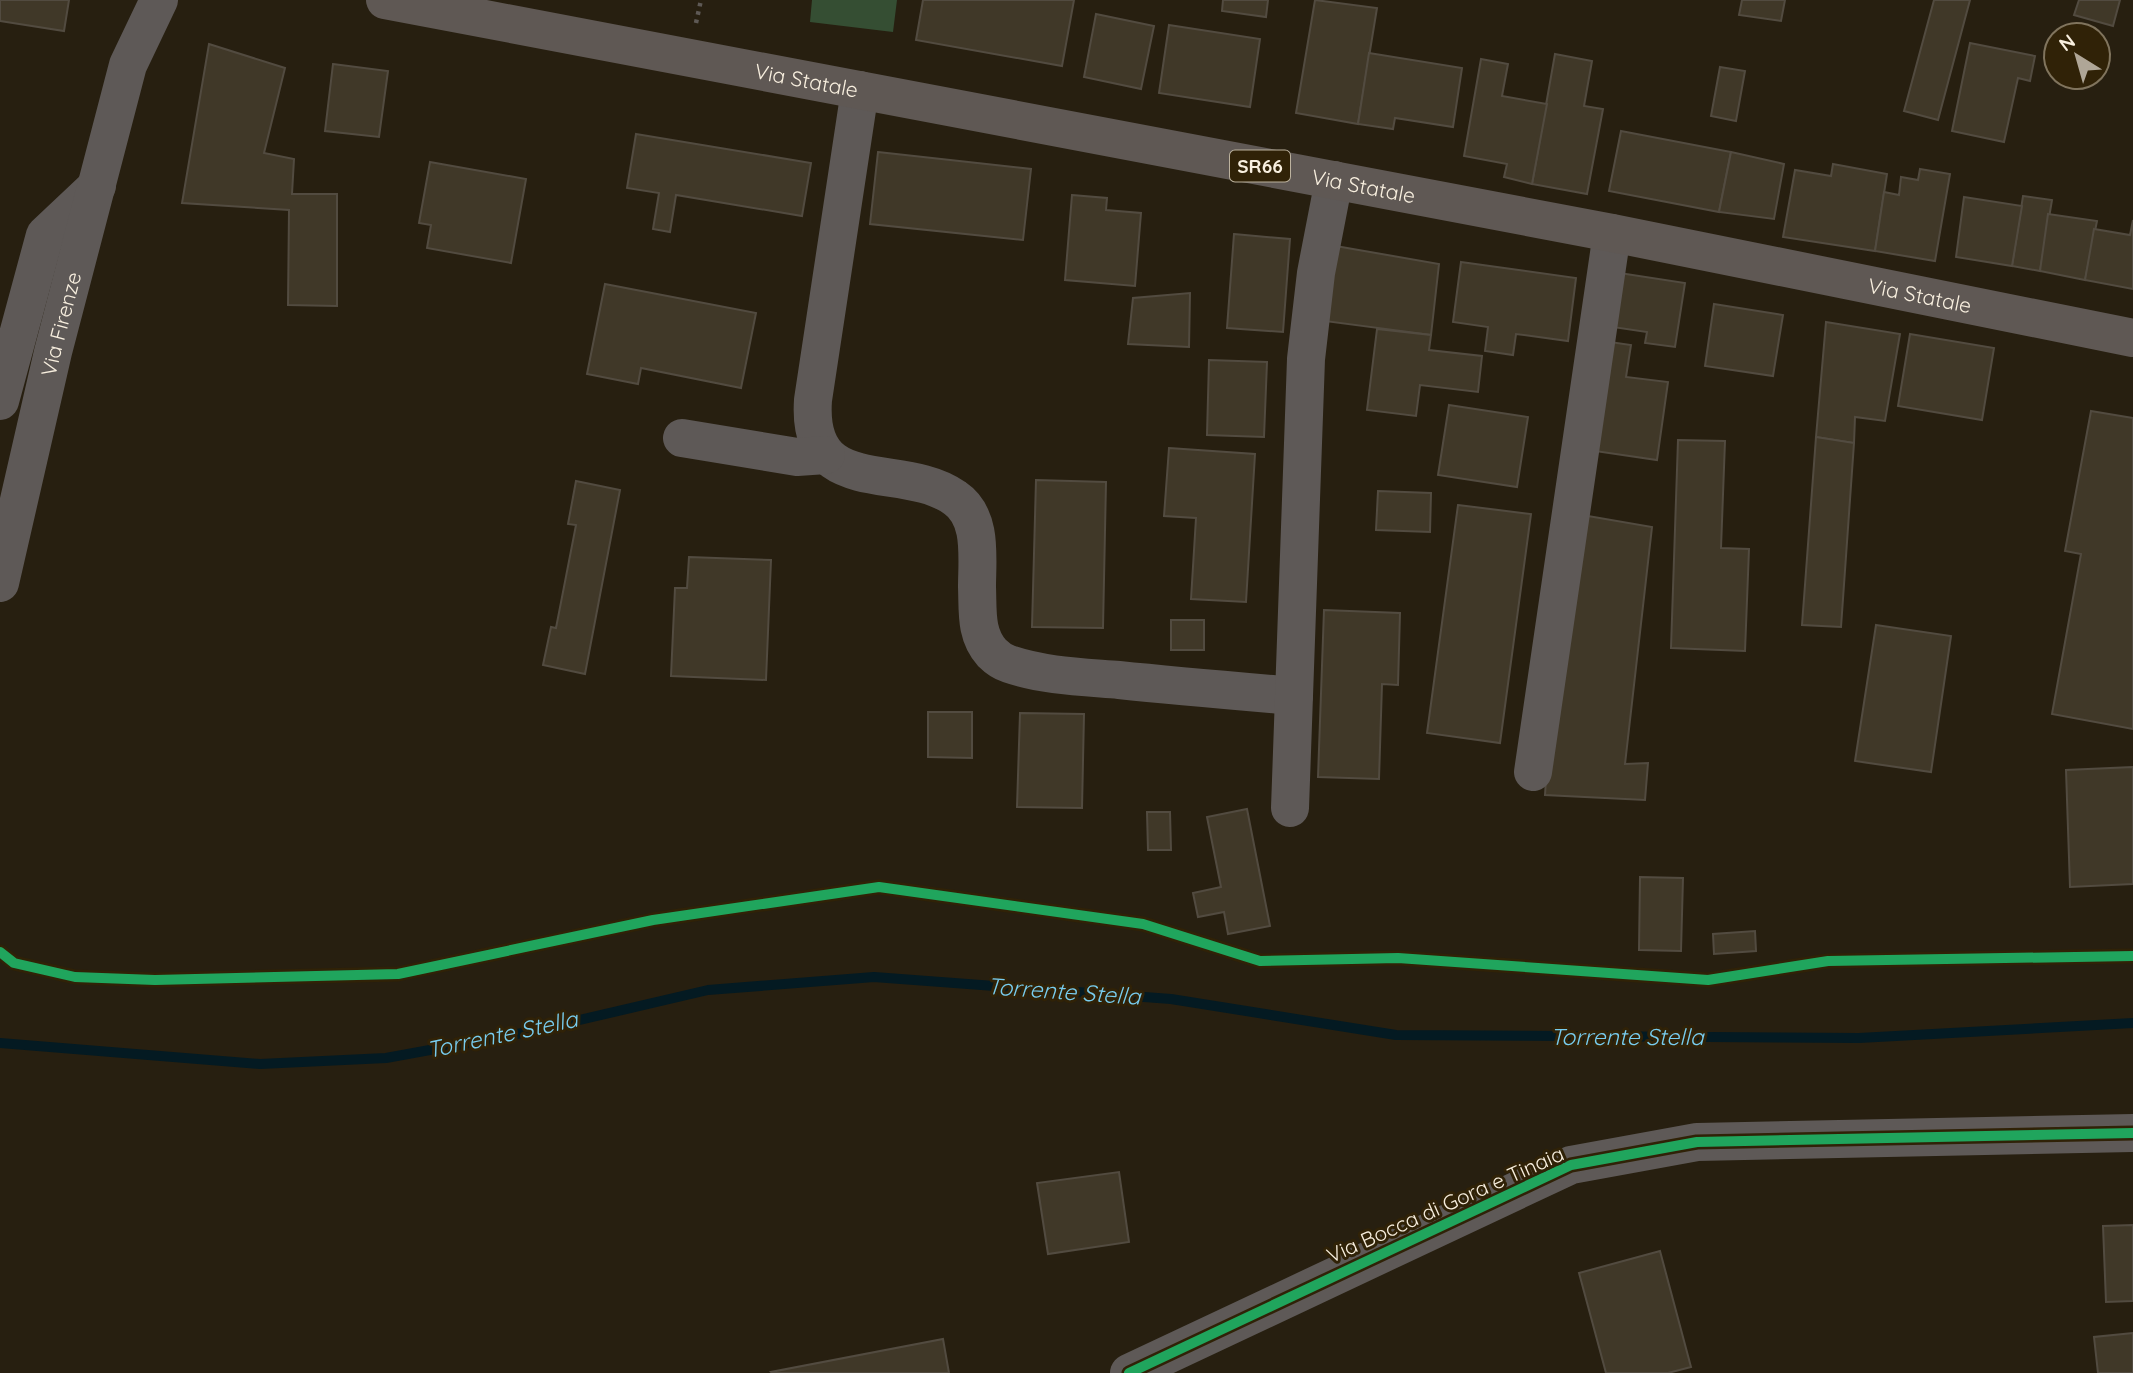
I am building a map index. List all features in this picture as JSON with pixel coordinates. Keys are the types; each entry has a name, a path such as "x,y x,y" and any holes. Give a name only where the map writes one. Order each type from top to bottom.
{"main road":[{"name":"Via Statale","path":"385,0 1612,233 2133,338"}],"street":[{"path":"128,0 128,65"},
{"path":"128,65 159,0"},
{"name":"Via Firenze","path":"0,583 53,352 128,65"},
{"path":"860,90 813,400 814,428 826,455 848,469 945,492 963,505 971,517 976,539 979,629 992,653 1005,663 1074,676 1294,696"},
{"path":"1290,808 1306,359 1316,273 1334,180"},
{"path":"0,401 9,334 45,235 97,186"},
{"path":"1534,772 1612,233"},
{"path":"682,438 797,457 826,455"},
{"name":"Via Bocca di Gora e Tinaia","path":"1129,1373 1571,1165 1698,1142 2133,1133"}],"green space":[{"path":"812,0 897,0 893,32 810,22"}],"building":[{"path":"0,0 69,0 64,31 0,21"},
{"path":"923,0 1074,0 1062,66 916,40"},
{"path":"1223,0 1268,0 1266,17 1222,11"},
{"path":"1315,0 1377,8 1358,124 1296,113"},
{"path":"1742,0 1785,0 1781,21 1739,15"},
{"path":"1934,0 1970,0 1938,120 1904,111"},
{"path":"2079,0 2120,0 2113,26 2112,21 2095,21 2074,15"},
{"path":"1096,14 1154,26 1141,89 1084,77"},
{"path":"1169,25 1260,39 1250,107 1159,93"},
{"path":"1970,43 2035,56 2030,81 2018,78 2004,142 1952,131"},
{"path":"209,44 285,68 264,153 294,159 292,194 337,194 337,306 288,305 289,210 182,203"},
{"path":"1369,53 1462,68 1453,127 1395,118 1393,129 1358,124"},
{"path":"1555,54 1592,61 1584,106 1603,109 1587,194 1532,184"},
{"path":"1481,59 1508,64 1502,96 1547,104 1532,184 1504,177 1507,164 1464,156"},
{"path":"333,64 388,71 379,137 325,131"},
{"path":"1720,67 1745,71 1736,121 1711,116"},
{"path":"1621,131 1731,152 1719,212 1609,191"},
{"path":"636,134 811,163 802,216 676,195 670,232 653,229 659,193 627,188"},
{"path":"878,152 1031,169 1023,240 870,224"},
{"path":"1731,152 1784,164 1774,219 1719,212"},
{"path":"430,162 526,179 511,263 427,248 431,225 419,223"},
{"path":"1833,164 1887,174 1875,251 1783,237 1795,170 1831,176"},
{"path":"1920,169 1950,174 1935,261 1875,251 1884,192 1899,195 1901,177 1918,180"},
{"path":"1072,195 1107,198 1106,210 1141,213 1135,286 1065,280"},
{"path":"2023,196 2052,200 2040,271 2012,266"},
{"path":"1964,197 2022,206 2012,266 1956,257"},
{"path":"2048,214 2097,221 2085,280 2040,271"},
{"path":"2133,220 2133,289 2085,280 2094,229 2130,235"},
{"path":"1234,234 1290,239 1283,332 1227,328"},
{"path":"1330,245 1439,264 1431,335 1317,320"},
{"path":"1461,262 1576,278 1568,341 1516,334 1513,355 1485,351 1488,327 1453,322"},
{"path":"1613,272 1685,283 1675,347 1645,343 1647,332 1606,326"},
{"path":"605,284 756,313 741,388 641,368 638,384 587,374"},
{"path":"1190,293 1189,347 1128,344 1133,298"},
{"path":"1714,304 1783,315 1773,376 1705,366"},
{"path":"1826,322 1900,334 1885,421 1855,417 1854,443 1816,437"},
{"path":"1377,329 1431,335 1429,350 1482,356 1478,392 1420,385 1416,416 1367,410"},
{"path":"1910,334 1994,348 1982,420 1898,406"},
{"path":"1603,341 1631,345 1626,377 1668,382 1657,460 1588,450"},
{"path":"1209,360 1267,362 1264,437 1207,435"},
{"path":"1449,405 1528,417 1517,487 1438,475"},
{"path":"2091,411 2133,418 2133,729 2052,714 2081,554 2065,551"},
{"path":"1816,437 1854,443 1841,627 1802,625"},
{"path":"1678,440 1725,441 1721,548 1749,549 1745,651 1671,648"},
{"path":"1169,448 1255,454 1246,602 1191,599 1196,518 1164,516"},
{"path":"1036,480 1106,482 1103,628 1032,627"},
{"path":"576,481 620,490 585,674 543,665 551,627 556,628 576,525 568,524"},
{"path":"1378,491 1431,493 1430,532 1376,530"},
{"path":"1458,505 1531,514 1500,743 1427,733"},
{"path":"1588,516 1652,527 1625,764 1648,763 1645,800 1545,795 1548,748"},
{"path":"689,557 771,560 766,680 671,676 675,588 687,588"},
{"path":"1324,610 1400,613 1398,685 1382,684 1379,779 1318,777"},
{"path":"1171,620 1204,620 1204,650 1171,650"},
{"path":"1876,625 1951,636 1931,772 1855,761"},
{"path":"928,712 972,712 972,758 928,757"},
{"path":"1020,713 1084,714 1082,808 1017,807"},
{"path":"2133,767 2133,884 2070,887 2066,770"},
{"path":"1247,809 1270,926 1228,934 1224,912 1198,917 1193,893 1221,887 1207,817"},
{"path":"1147,812 1170,812 1171,850 1148,850"},
{"path":"1640,877 1683,878 1681,951 1639,950"},
{"path":"1755,931 1756,951 1714,954 1713,934"},
{"path":"1119,1172 1129,1242 1048,1254 1037,1183"},
{"path":"2133,1225 2133,1301 2106,1302 2103,1226"},
{"path":"1660,1251 1691,1367 1668,1373 1606,1373 1579,1273"},
{"path":"2133,1333 2133,1373 2098,1373 2094,1337"},
{"path":"943,1339 949,1373 771,1372"}],"waterway":[{"name":"Torrente Stella","path":"0,1043 260,1064 386,1058 528,1032 708,990 874,977 1171,999 1396,1035 1859,1038 2133,1023"}],"cycle path":[{"path":"0,952 14,963 75,977 155,980 398,974 653,920 879,887 1143,924 1260,961 1398,958 1708,980 1828,961 2133,956"},
{"path":"1129,1373 1571,1165 1697,1142 2133,1133"}]}
